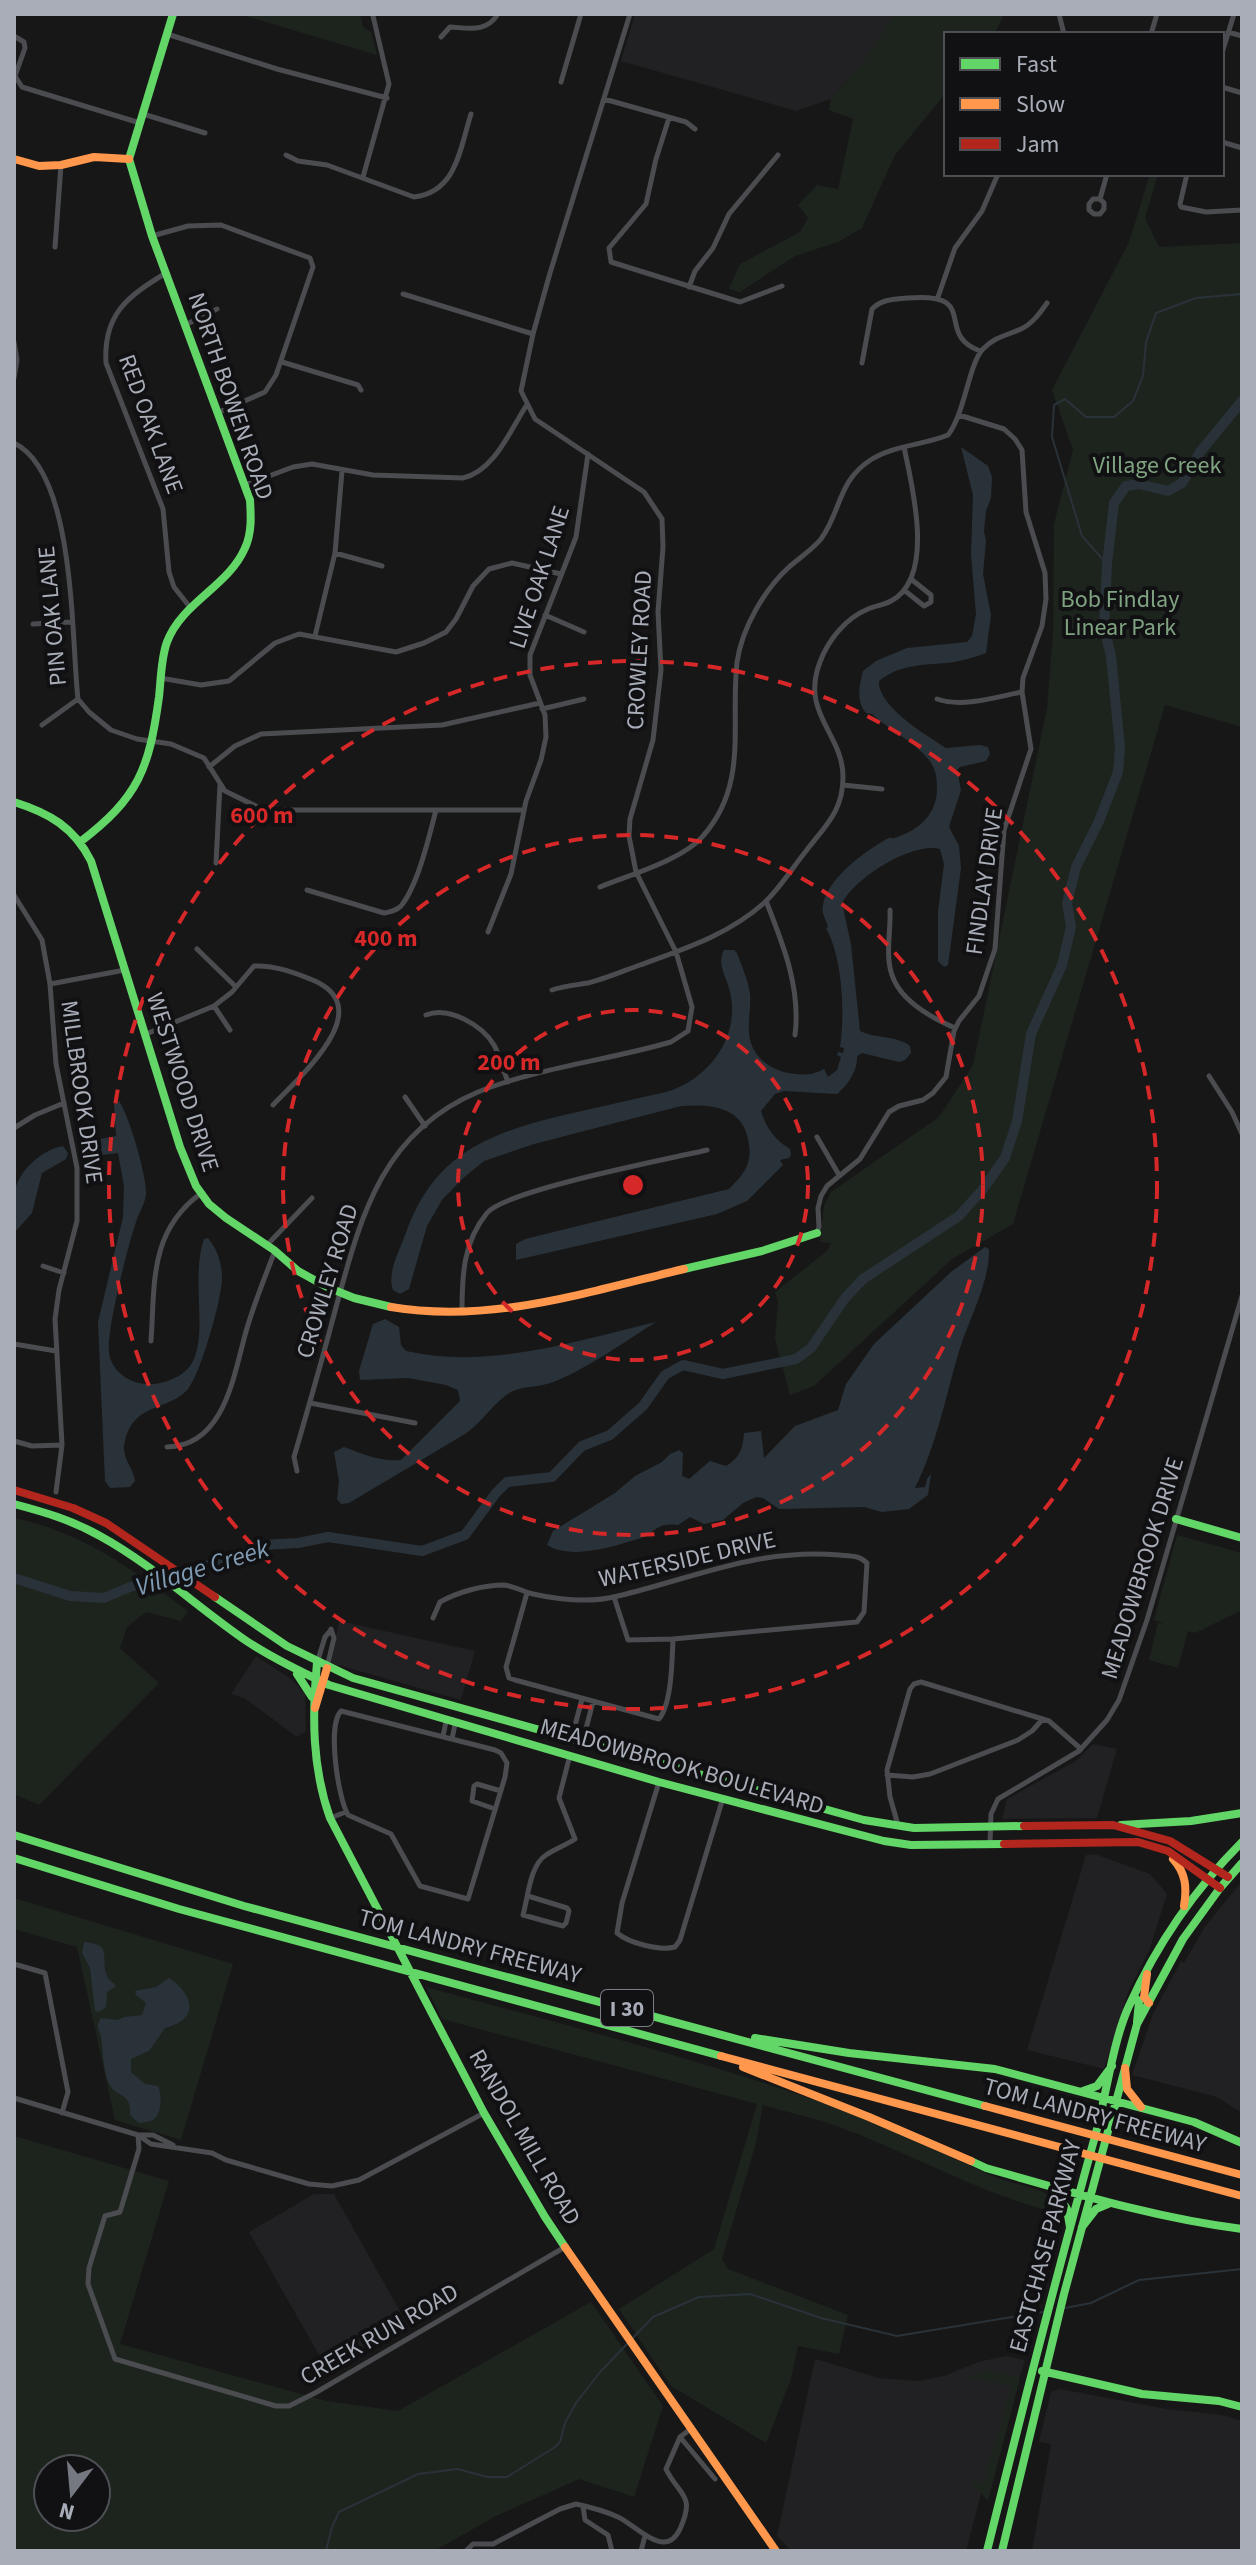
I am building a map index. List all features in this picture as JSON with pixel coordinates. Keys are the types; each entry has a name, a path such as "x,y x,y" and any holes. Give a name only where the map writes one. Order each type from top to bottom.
{"main road":[{"path":"14,159 39,166 61,165 94,157 129,159 173,14"},
{"name":"NORTH BOWEN ROAD","path":"80,842 118,812 130,796 142,772 150,742 159,678 170,632 189,606 220,582 241,558 251,528 252,513 245,485 152,236 129,159"},
{"name":"WESTWOOD DRIVE","path":"14,802 48,814 80,842 96,875 189,1173 200,1194 302,1273 340,1293 389,1307 462,1313 525,1307 762,1251 817,1233"},
{"path":"14,1490 64,1505 102,1521 269,1636 317,1663"},
{"name":"MEADOWBROOK BOULEVARD","path":"14,1504 98,1534 229,1628 290,1667 319,1681 659,1782 842,1832 897,1843 1138,1842 1163,1849 1220,1888"},
{"path":"1176,1519 1242,1538"},
{"name":"MEADOWBROOK BOULEVARD","path":"317,1663 353,1678 864,1820 899,1826 1113,1825 1170,1841 1228,1877"},
{"name":"RANDOL MILL ROAD","path":"317,1663 319,1681 314,1704 320,1793 330,1818 484,2113 565,2247 776,2551"},
{"path":"290,1667 305,1683 314,1704"},
{"name":"RANDOL MILL ROAD","path":"319,1681 327,1668"},
{"path":"570,1755 577,1740"},
{"path":"723,1798 726,1783"},
{"path":"1113,1825 1179,1822 1242,1813"},
{"path":"897,1843 899,1826"},
{"name":"TOM LANDRY FREEWAY","path":"14,1835 258,1910 1242,2175"},
{"name":"EASTCHASE PARKWAY","path":"1111,2099 1112,2066 1122,2024 1134,1996 1177,1920 1216,1868 1242,1842"},
{"path":"1163,1849 1180,1865 1186,1882 1185,1902 1177,1920"},
{"name":"TOM LANDRY FREEWAY","path":"14,1858 194,1914 1242,2196"},
{"name":"EASTCHASE PARKWAY","path":"1002,2551 1089,2198 1090,2174 1105,2116 1125,2068 1137,2024 1173,1955 1228,1877 1242,1863"},
{"path":"1147,1972 1144,1997 1149,2003"},
{"path":"1134,1996 1139,2002 1137,2024"},
{"path":"707,2030 849,2053 995,2069 1199,2124 1242,2143"},
{"path":"699,2050 986,2168 1111,2204 1187,2222 1242,2229"},
{"path":"1082,2091 1097,2086 1112,2066"},
{"path":"1125,2068 1127,2089 1141,2107"},
{"name":"EASTCHASE PARKWAY","path":"987,2551 1054,2280 1079,2195 1090,2174"},
{"path":"1054,2188 1067,2209 1070,2227"},
{"path":"1082,2227 1102,2205 1111,2204"},
{"path":"1032,2369 1142,2394 1219,2401 1242,2407"},
{"path":"997,2511 1011,2514"}],"street":[{"path":"441,37 450,27 481,29 498,14"},
{"path":"561,82 581,14"},
{"path":"245,485 293,467 312,464 373,475 463,478 472,476 489,463 526,406 521,391 533,334 630,14"},
{"path":"1224,46 1234,14"},
{"path":"363,177 387,98 389,75 373,16"},
{"path":"1228,32 1242,36"},
{"path":"167,34 277,69 387,98"},
{"path":"14,36 23,39 25,48 15,76 18,85 205,133"},
{"path":"604,99 686,122 695,129"},
{"path":"286,155 298,161 327,165 414,197 436,192 452,174 471,114"},
{"path":"669,118 646,204 609,248 611,262 740,302 782,286"},
{"path":"689,287 695,271 713,248 729,214 778,155"},
{"path":"55,247 61,165"},
{"path":"938,297 955,248 982,211 997,176"},
{"path":"1100,199 1106,176"},
{"path":"1187,176 1180,204 1185,209 1242,210"},
{"path":"152,236 188,226 221,225 310,258 313,267 282,362 265,392 217,413"},
{"name":"RED OAK LANE","path":"166,273 125,302 112,323 105,349 106,363 163,509 169,572 174,587 189,606"},
{"path":"403,294 533,334"},
{"path":"862,363 870,316 878,303 888,300 938,297 945,300 963,341 980,351"},
{"path":"600,887 683,852 697,843 710,828 726,800 735,774 738,657 750,622 771,587 822,537 850,479 873,458 948,435 959,415 980,351 1002,334 1023,329 1047,303"},
{"path":"185,325 217,309"},
{"path":"14,342 17,360 14,378"},
{"path":"282,362 358,385 361,390"},
{"name":"CROWLEY ROAD","path":"297,1471 294,1457 354,1242 377,1182 413,1135 475,1093 508,1082 641,1051 680,1039 688,1031 692,1007 676,952 636,872 629,836 630,819 647,770 653,740 661,670 658,612 663,527 649,496 542,425 526,406"},
{"name":"FINDLAY DRIVE","path":"817,1233 821,1196 839,1175 860,1159 889,1112 923,1100 942,1083 949,1068 955,1028 979,996 995,949 1004,830 1031,749 1022,692 1023,678 1042,626 1046,599 1045,573 1026,512 1022,450 1004,429 959,415"},
{"name":"PIN OAK LANE","path":"14,443 29,453 40,469 61,521 78,699 111,730 150,742 171,744 204,758 220,785 235,799 264,810 524,810"},
{"path":"552,990 590,982 721,934 766,901 832,819 839,807 843,785 840,757 817,708 814,684 830,641 862,612 891,601 904,590 911,578 916,563 916,508 904,447"},
{"name":"LIVE OAK LANE","path":"488,932 511,874 524,810 546,737 529,665 533,646 580,518 588,454"},
{"path":"315,636 335,553 342,471"},
{"path":"335,553 382,566"},
{"path":"159,678 216,685 238,676 275,643 299,634 396,652 446,632 473,586 489,569 512,563 561,574"},
{"path":"904,590 924,606 931,602 931,595 911,578"},
{"path":"545,615 584,632"},
{"path":"33,624 71,622"},
{"path":"937,699 947,702 985,699 1022,692"},
{"path":"42,725 78,699"},
{"path":"209,767 235,746 261,734 442,725 584,699"},
{"path":"216,863 220,785"},
{"path":"843,785 882,789"},
{"path":"307,890 384,913 395,910 414,879 436,810"},
{"name":"MILLBROOK DRIVE","path":"14,895 39,932 50,984 56,1064 77,1168 79,1199 75,1231 55,1319 62,1445 56,1492"},
{"path":"766,901 783,944 796,994 795,1035"},
{"path":"890,910 892,977 911,1000 927,1013 955,1028"},
{"path":"197,949 236,987"},
{"path":"146,1034 214,1006 254,966 274,967 325,986 337,999 338,1020 328,1042 273,1105"},
{"path":"50,984 125,970"},
{"path":"214,1006 230,1030"},
{"path":"426,1015 439,1012 457,1016 477,1028 495,1046 508,1082"},
{"path":"1209,1076 1242,1134"},
{"path":"405,1097 425,1126"},
{"path":"14,1128 64,1103"},
{"path":"817,1137 839,1175"},
{"path":"462,1313 463,1266 469,1244 493,1207 525,1193 707,1150"},
{"path":"151,1341 162,1242 174,1217 200,1194"},
{"path":"167,1447 187,1445 199,1438 222,1411 271,1248 312,1198"},
{"path":"43,1266 64,1273"},
{"name":"MEADOWBROOK DRIVE","path":"990,1843 992,1808 998,1799 1081,1749 1107,1720 1119,1700 1147,1620 1242,1296"},
{"path":"14,1344 57,1351"},
{"path":"310,1403 415,1423"},
{"path":"14,1441 32,1446 62,1445"},
{"name":"WATERSIDE DRIVE","path":"433,1618 440,1602 477,1588 507,1585 550,1598 588,1600 614,1597 716,1566 785,1554 858,1556 866,1561 864,1612 857,1622 673,1639"},
{"path":"527,1593 506,1667 509,1678 656,1720 662,1716 673,1639 638,1641 626,1638 614,1597"},
{"name":"RANDOL MILL ROAD","path":"317,1663 325,1637 331,1629 334,1638 327,1668"},
{"path":"899,1826 887,1775 910,1689 914,1684 921,1682 1054,1723 1081,1749"},
{"path":"582,1699 573,1733 577,1740 584,1736 593,1702"},
{"path":"341,1711 443,1736 495,1750 507,1763 469,1898 466,1899 420,1886 391,1834 352,1819 346,1812 335,1749 334,1721 341,1711"},
{"path":"443,1736 446,1722 451,1719 455,1724 452,1739"},
{"path":"887,1775 913,1777 930,1774 1018,1740 1043,1719"},
{"path":"528,1896 567,1908 566,1923 563,1926 523,1915 528,1896 537,1866 541,1859 575,1839 559,1798 570,1755"},
{"path":"659,1782 618,1922 619,1936 642,1943 670,1949 677,1945 723,1798"},
{"path":"495,1809 472,1801 474,1786 477,1784 501,1791"},
{"path":"330,1818 346,1812"},
{"path":"14,1964 45,1973 68,2092 62,2113"},
{"path":"14,2098 138,2135 153,2135 175,2146 212,2153 226,2160 309,2184 340,2185 359,2180 484,2113"},
{"name":"CREEK RUN ROAD","path":"138,2135 139,2149 120,2212 105,2216 88,2272 90,2295 115,2359 276,2406 289,2406 315,2393 565,2247"},
{"path":"466,2551 473,2544 493,2544 572,2504 620,2517 645,2536 664,2543 670,2541 676,2537 687,2507 685,2495 666,2469 680,2437 692,2428"},
{"path":"680,2437 715,2479"},
{"path":"583,2505 585,2520 608,2535 612,2551"},
{"path":"641,2551 645,2536"}],"shaded area":[{"path":"635,14 895,14 870,53 831,99 796,111 621,61"},
{"path":"961,447 988,466 992,477 984,531 983,574 991,615 986,653 954,662 906,668 879,681 880,691 894,710 927,736 946,748 980,745 988,747 990,754 986,761 957,770 961,790 949,827 959,846 961,868 948,965 944,967 938,961 938,912 944,864 940,849 928,848 900,856 859,883 842,903 851,944 860,1031 904,1043 910,1046 911,1053 899,1062 862,1053 857,1056 852,1077 837,1094 784,1091 775,1094 761,1111 772,1133 790,1149 791,1155 780,1160 783,1165 747,1201 717,1214 516,1260 516,1244 525,1239 729,1189 745,1169 749,1145 741,1123 734,1115 716,1107 681,1106 534,1144 484,1161 442,1200 427,1226 409,1289 400,1294 393,1290 391,1278 394,1264 416,1210 430,1186 465,1152 486,1140 536,1122 666,1092 695,1078 708,1067 726,1040 731,1025 730,992 721,961 724,950 737,953 746,978 750,994 750,1041 758,1056 786,1073 810,1074 824,1069 828,1077 837,1070 841,1057 837,1055 838,1052 843,1053 844,1048 840,1047 841,987 836,955 823,911 826,895 839,876 857,859 888,838 905,834 925,820 934,806 937,789 935,770 923,753 872,714 866,713 859,693 860,682 863,671 876,661 907,648 967,642 972,636 976,614 971,555 973,495"},
{"path":"119,1101 137,1146 146,1194 128,1249 111,1327 109,1353 116,1369 128,1379 144,1384 165,1382 184,1372 198,1347 199,1269 204,1239 208,1238 216,1252 222,1278 210,1335 193,1380 180,1396 136,1420 124,1447 135,1481 130,1487 110,1488 105,1481 98,1322 123,1217 124,1186 118,1153 87,1157 81,1147 90,1141 116,1136 114,1104"},
{"path":"63,1146 68,1153 66,1159 42,1173 32,1213 14,1233 13,1199 20,1177 39,1157"},
{"path":"985,1247 989,1249 983,1285 961,1345 930,1453 915,1488 925,1487 931,1474 928,1495 909,1509 882,1512 864,1507 779,1509 756,1497 743,1503 723,1520 704,1524 690,1517 678,1525 664,1525 644,1537 604,1548 568,1552 547,1545 553,1531 670,1454 679,1450 683,1453 682,1476 689,1479 710,1461 726,1466 735,1460 744,1433 761,1431 764,1458 795,1426 838,1410 846,1384 874,1344 951,1272"},
{"path":"385,1319 399,1327 401,1345 406,1351 468,1357 532,1351 656,1322 565,1377 511,1392 465,1434 349,1503 341,1504 337,1499 339,1481 334,1452 344,1447 379,1459 401,1460 460,1401 458,1390 446,1385 408,1378 360,1380 359,1371 373,1324"},
{"path":"339,1621 475,1651 461,1700 331,1663"},
{"path":"256,1656 291,1679 305,1694 306,1731 297,1737 244,1698 231,1694"},
{"path":"1093,1744 1117,1749 1097,1818 1002,1819 1007,1799 1076,1761"},
{"path":"1095,1854 1150,1874 1167,1894 1149,1951 1129,1990 1104,2069 1027,2050 1086,1855"},
{"path":"1242,1881 1242,2113 1217,2097 1132,2075 1153,2014 1181,1961 1184,1963 1204,1928"},
{"path":"84,1942 103,1949 108,1979 116,1986 107,1992 106,2007 99,2012 95,2011 90,1968 82,1953"},
{"path":"169,1978 184,1992 190,2006 184,2019 165,2028 149,2051 131,2059 131,2072 145,2084 158,2086 160,2094 160,2109 156,2117 139,2123 130,2115 126,2098 114,2090 108,2081 98,2025 101,2018 118,2020 142,2015 146,2003 135,1991 156,1987"},
{"path":"314,2194 334,2194 410,2329 330,2374 249,2232"},
{"path":"1006,2356 1025,2360 983,2486 966,2551 791,2551 777,2536 815,2359 879,2378 918,2381"},
{"path":"1060,2389 1167,2409 1222,2415 1242,2421 1242,2551 1032,2551 1051,2444 1039,2442 1051,2392"}],"green space":[{"path":"239,14 360,14 363,27 371,32 377,55"},
{"path":"895,14 1004,14 996,32 944,32 944,95 895,155 862,228 838,242 795,256 740,292 729,289 740,264 800,232 808,218 798,205 817,185 838,189 853,119 829,110 831,99 870,53"},
{"name":"Bob Findlay Linear Park","path":"1149,176 1157,176 1145,218 1159,247 1242,243 1242,727 1165,705 1013,1224 952,1259 814,1386 790,1395 775,1339 778,1303 775,1292 827,1251 831,1243 820,1242 824,1206 831,1192 939,1117 973,1065 1047,708 1053,633 1054,524 1073,450 1052,390 1129,242"},
{"path":"14,1518 63,1533 106,1554 188,1611 181,1621 146,1612 127,1627 120,1648 159,1683 39,1805 14,1794"},
{"path":"1177,1535 1242,1553 1242,1610 1195,1633 1188,1631 1178,1668 1149,1660 1158,1623 1164,1624 1154,1620"},
{"path":"14,1898 233,1964 181,2140 115,2120 77,1947 14,1929"},
{"path":"426,1987 693,2061 851,2113 995,2177 1046,2193 1062,2206 1066,2215 977,2186 834,2125 763,2105 756,2143 722,2259 728,2269 848,2315 839,2354 798,2346 791,2379 766,2443 671,2386 619,2309 714,2249 757,2104 442,2019"},
{"path":"14,2136 169,2181 120,2344 326,2401 398,2411 591,2302 663,2406 634,2497 579,2479 496,2516 434,2551 14,2551"},
{"path":"987,2370 1020,2378 988,2501 970,2481 984,2480 1011,2387 975,2377 973,2382 967,2380"}],"waterway":[{"path":"1107,564 1082,536 1052,437 1054,405 1065,399 1086,417 1114,417 1133,401 1143,376 1146,342 1156,313 1196,298 1242,294"},
{"name":"Village Creek","path":"14,1578 70,1596 104,1598 130,1587 234,1558 262,1545 328,1537 422,1551 465,1535 507,1482 552,1477 582,1446 610,1435 643,1406 665,1375 683,1365 723,1374 796,1359 811,1348 845,1298 863,1279 959,1216 1005,1158 1017,1121 1031,1034 1062,965 1071,927 1067,903 1076,867 1099,821 1118,772 1120,748 1111,656 1104,628 1114,503 1126,486 1139,484 1168,491 1182,483 1200,452 1242,401"},
{"path":"1065,2308 1091,2303 1139,2280 1242,2269"},
{"path":"326,2551 339,2512 418,2474 458,2469 487,2477 507,2477 555,2447 576,2403 601,2371 653,2317 699,2297 750,2294 821,2318 897,2336 1043,2312"}],"traffic: fast":[{"path":"80,842 116,810 138,780 151,744 167,642 183,616 237,562 250,530 250,500 152,236 129,159 173,14"},
{"path":"14,802 59,823 77,839 91,861 180,1147 196,1186 209,1204 298,1271 354,1298 391,1307"},
{"path":"684,1269 762,1251 817,1233"},
{"path":"14,1504 68,1521 120,1547 248,1642 329,1685 659,1782 884,1841 911,1845 1004,1844"},
{"path":"1176,1519 1242,1538"},
{"path":"215,1597 287,1646 353,1678 864,1820 914,1828 1024,1826"},
{"path":"317,1663 315,1741 320,1780 330,1818 484,2113 565,2247"},
{"path":"297,1674 312,1697"},
{"path":"1121,1825 1191,1821 1242,1813"},
{"path":"14,1835 244,1906 985,2106"},
{"path":"987,2551 1123,2021 1151,1962 1178,1919 1208,1879 1242,1842"},
{"path":"14,1858 179,1909 721,2056"},
{"path":"1002,2551 1064,2294 1137,2024 1183,1939 1242,1863"},
{"path":"1134,1996 1139,2002 1137,2022"},
{"path":"755,2038 849,2053 995,2069 1194,2122 1242,2143"},
{"path":"1083,2091 1097,2086 1112,2066"},
{"path":"971,2161 986,2168 1113,2203 1242,2229"},
{"path":"1054,2188 1067,2209 1070,2227"},
{"path":"1082,2227 1096,2209 1108,2204"},
{"path":"1042,2371 1142,2394 1219,2401 1242,2407"}],"traffic: slow":[{"path":"14,159 39,166 61,165 94,157 129,159"},
{"path":"391,1307 428,1311 502,1309 575,1296 684,1269"},
{"path":"315,1708 327,1668"},
{"path":"1173,1859 1184,1881 1184,1906"},
{"path":"1147,1974 1144,1997 1149,2003"},
{"path":"721,2056 1242,2196"},
{"path":"743,2067 971,2161"},
{"path":"1125,2068 1127,2089 1141,2107"},
{"path":"985,2106 1242,2175"},
{"path":"565,2247 776,2551"}],"traffic: jam":[{"path":"14,1490 73,1508 106,1523 215,1597"},
{"path":"1024,1826 1113,1825 1170,1841 1228,1877"},
{"path":"1004,1844 1138,1842 1168,1851 1220,1888"}]}
